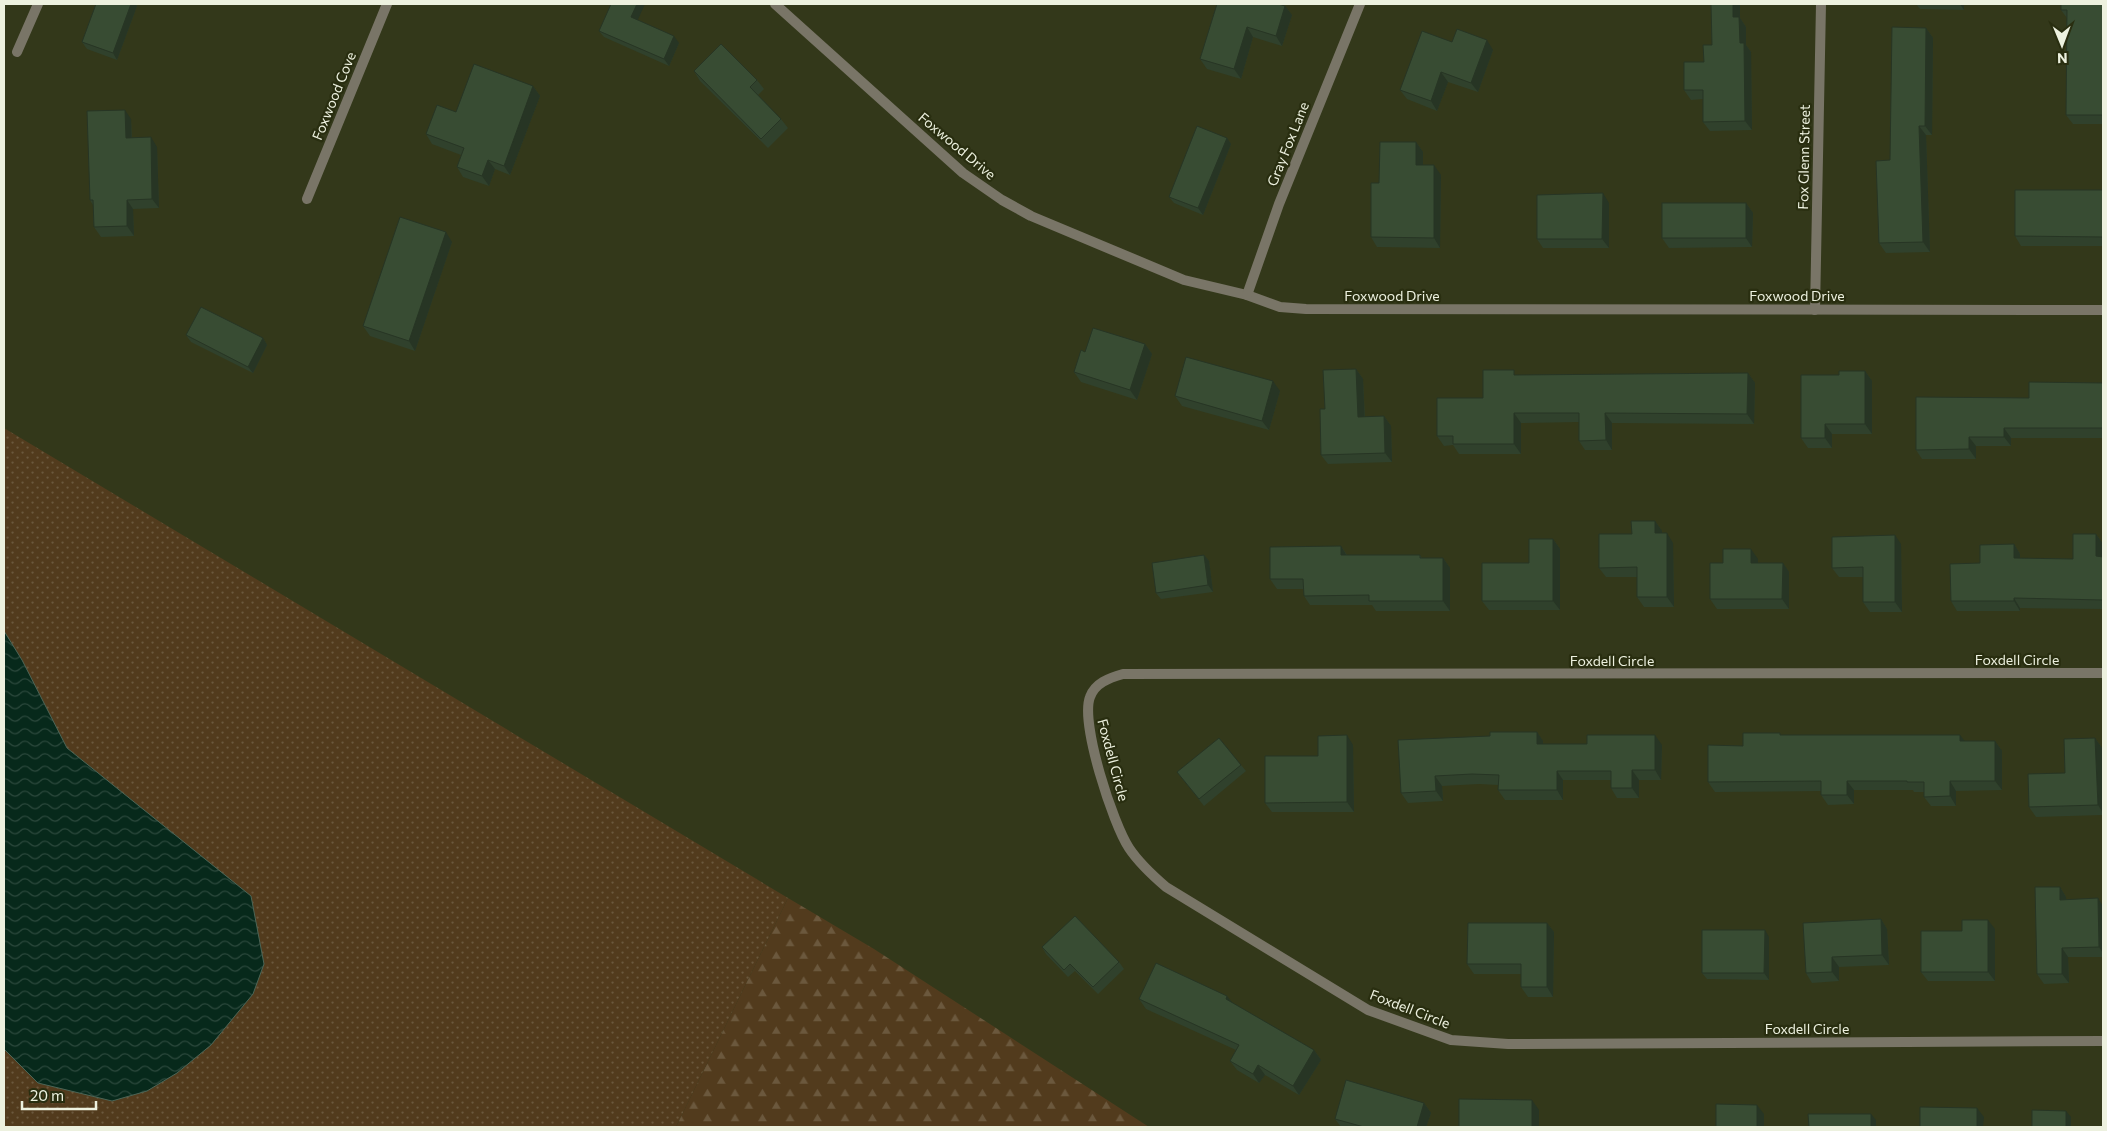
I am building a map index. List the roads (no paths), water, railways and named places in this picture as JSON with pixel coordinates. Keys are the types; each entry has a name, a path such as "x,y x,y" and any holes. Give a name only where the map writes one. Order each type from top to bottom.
{"street":[{"path":"18,52 38,4"},
{"name":"Foxwood Cove","path":"307,199 387,4"},
{"name":"Foxwood Drive","path":"775,4 963,173 1002,200 1030,216 1184,280 1246,295 1280,307 1306,309 2103,310"},
{"name":"Gray Fox Lane","path":"1246,295 1278,204 1360,4"},
{"name":"Fox Glenn Street","path":"1815,310 1821,4"},
{"name":"Foxdell Circle","path":"2103,673 1122,674 1108,678 1095,688 1090,697 1086,712 1101,780 1119,830 1129,848 1145,868 1166,887 1368,1010 1433,1034 1464,1042 1508,1044 2103,1041"}],"water":[{"path":"4,631 22,660 67,748 251,896 264,964 253,994 211,1045 177,1073 147,1091 112,1101 38,1083 4,1049"}]}
